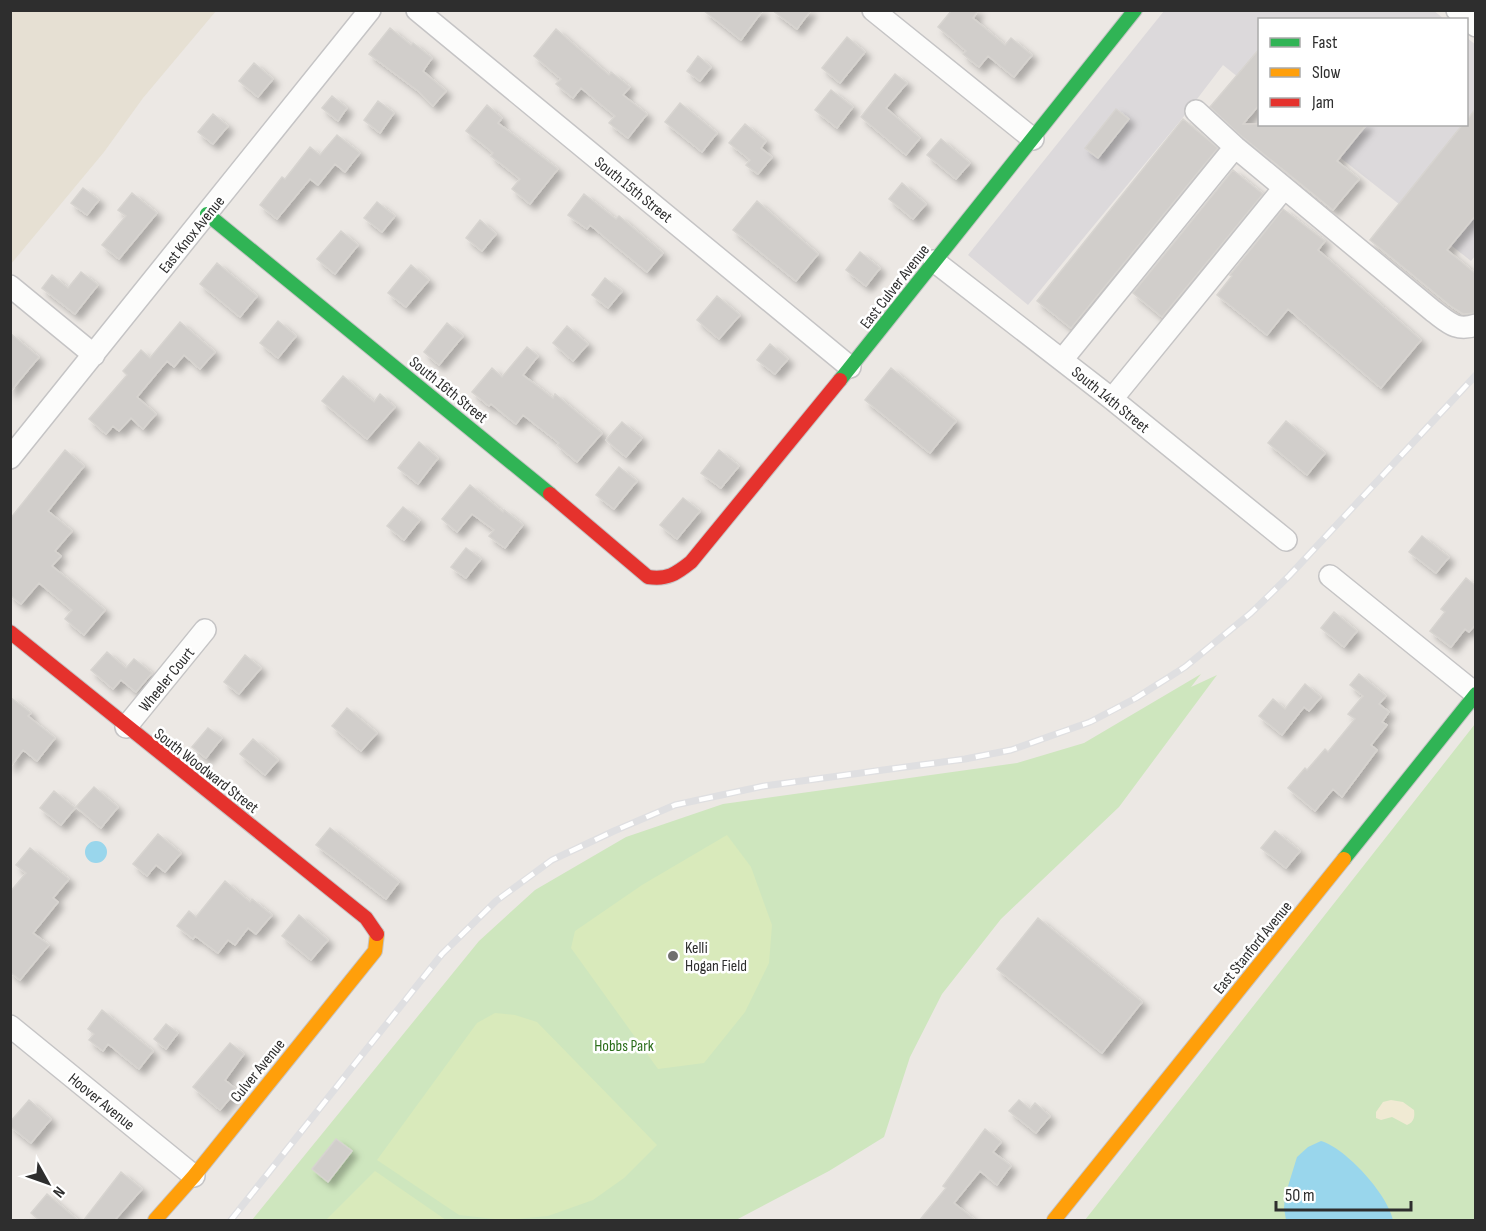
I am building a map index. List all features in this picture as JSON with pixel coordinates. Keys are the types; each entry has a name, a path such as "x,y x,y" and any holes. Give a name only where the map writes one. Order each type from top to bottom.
{"street":[{"name":"East Knox Avenue","path":"10,458 370,10"},
{"name":"South 15th Street","path":"417,10 850,367"},
{"path":"873,10 1033,139"},
{"name":"East Culver Avenue","path":"673,576 691,562 1135,10"},
{"path":"1196,111 1284,188 1452,325 1466,328 1476,325"},
{"path":"1062,360 1235,147"},
{"path":"1112,399 1284,188"},
{"name":"South 16th Street","path":"207,214 577,515 648,577 662,579 673,576"},
{"name":"South 14th Street","path":"934,261 1112,399 1286,540"},
{"path":"10,286 94,355"},
{"path":"1330,576 1476,694"},
{"name":"Wheeler Court","path":"126,727 205,630"},
{"name":"South Woodward Street","path":"10,632 366,918 379,937"},
{"name":"East Stanford Avenue","path":"1054,1221 1476,694"},
{"name":"Culver Avenue","path":"155,1221 194,1176 375,951 379,937"},
{"name":"Hoover Avenue","path":"10,1026 194,1176"}],"shaded area":[{"path":"1433,10 1443,18 1258,18 1258,93 1223,65 1181,120 1028,305 968,255 1164,11"},
{"path":"11,11 216,11 143,98 104,152 11,264"},
{"path":"1468,39 1476,45 1475,256 1471,261 1300,126 1468,126"}],"green space":[{"name":"Hobbs Park","path":"1201,674 1191,687 1217,675 1119,807 1001,919 942,994 910,1057 884,1137 829,1171 736,1220 252,1220 479,941 535,890 626,837 723,804 1017,763 1084,743"},
{"path":"1475,724 1475,1220 1085,1220"},
{"name":"Kelli Hogan Field","path":"727,835 751,867 772,925 769,963 745,1012 704,1063 658,1069 571,948 575,931 642,885"},
{"path":"495,1013 515,1015 537,1022 657,1145 624,1178 593,1200 548,1216 504,1220 459,1215 377,1160 477,1023"},
{"path":"375,1171 446,1220 326,1220"}],"sand":[{"path":"1391,1100 1403,1102 1414,1110 1411,1122 1407,1125 1392,1117 1381,1120 1376,1118 1376,1112 1383,1102"}],"water":[{"path":"96,841 104,844 107,852 104,860 96,863 88,860 85,852 88,844"},
{"path":"1321,1141 1331,1145 1353,1162 1375,1186 1393,1220 1286,1220 1285,1196 1297,1157 1308,1147"}],"building":[{"path":"703,10 763,10 741,40"},
{"path":"772,10 811,10 797,29"},
{"path":"952,10 978,10 973,18 1005,45 1011,38 1032,55 1014,77 988,56 979,67 963,54 966,51 938,27"},
{"path":"390,28 432,58 423,71 446,91 433,106 418,91 369,54"},
{"path":"556,29 609,75 611,72 630,87 623,95 647,114 628,138 609,123 615,116 581,88 573,98 556,84 561,79 534,56"},
{"path":"847,37 865,52 840,83 822,68"},
{"path":"1258,50 1258,106 1243,124 1365,126 1337,161 1359,179 1333,210 1240,135 1210,107"},
{"path":"698,56 711,67 700,81 687,71"},
{"path":"254,63 273,79 258,97 239,81"},
{"path":"895,74 907,83 886,108 920,138 906,155 861,117"},
{"path":"831,90 853,107 837,128 815,110"},
{"path":"332,96 347,108 338,121 322,108"},
{"path":"378,101 394,113 380,133 364,120"},
{"path":"680,103 717,133 702,152 665,122"},
{"path":"487,105 502,118 498,123 558,169 530,204 512,189 520,179 491,156 493,153 466,131"},
{"path":"1476,108 1476,215 1447,250 1476,274 1476,313 1463,314 1370,240 1461,126 1468,126 1468,119"},
{"path":"1116,109 1129,119 1098,158 1085,148"},
{"path":"213,114 228,126 213,144 198,132"},
{"path":"1183,119 1218,148 1071,328 1037,301"},
{"path":"745,124 766,141 761,148 772,157 758,174 746,165 750,160 729,143"},
{"path":"337,135 360,153 345,172 335,164 318,185 310,179 277,219 260,205 282,177 285,179 310,147 320,155"},
{"path":"941,139 970,163 956,179 927,155"},
{"path":"1233,170 1263,194 1162,317 1133,293"},
{"path":"902,183 926,204 913,219 889,199"},
{"path":"83,188 99,200 87,215 71,203"},
{"path":"132,193 157,213 119,259 102,245 126,216 118,210"},
{"path":"584,194 616,219 619,216 663,253 647,272 590,225 587,229 568,215"},
{"path":"757,201 818,254 796,281 733,230"},
{"path":"377,202 395,216 382,232 364,218"},
{"path":"1283,209 1325,241 1318,250 1421,340 1381,388 1288,309 1267,335 1217,295 1232,276 1230,275"},
{"path":"480,220 496,234 482,251 466,238"},
{"path":"341,231 358,245 335,274 317,259"},
{"path":"860,252 880,268 866,286 846,270"},
{"path":"217,263 257,296 240,317 200,284"},
{"path":"411,265 429,280 406,307 388,293"},
{"path":"81,272 98,285 75,314 42,288 52,275 68,288"},
{"path":"605,278 622,291 608,308 592,295"},
{"path":"717,296 740,315 719,339 697,320"},
{"path":"278,321 296,336 278,358 260,343"},
{"path":"180,322 215,352 200,369 184,355 174,367 167,361 137,397 156,414 143,429 131,418 119,431 113,426 106,434 89,419 127,375 123,371 141,350 150,358"},
{"path":"447,323 463,336 439,365 424,352"},
{"path":"567,326 588,344 573,361 553,343"},
{"path":"10,333 39,357 10,392"},
{"path":"770,344 788,359 775,374 757,360"},
{"path":"527,347 538,356 523,375 553,398 555,394 602,433 577,462 557,445 559,443 523,415 516,424 472,392 492,368 502,377"},
{"path":"891,368 956,421 930,453 865,400"},
{"path":"343,376 374,402 380,394 395,407 367,439 322,401"},
{"path":"1286,421 1325,453 1307,475 1268,443"},
{"path":"622,422 642,438 626,457 606,440"},
{"path":"419,442 438,458 418,484 398,468"},
{"path":"65,450 84,466 48,511 72,531 55,551 61,556 52,566 105,610 84,635 65,619 72,610 39,583 21,604 10,595 10,519"},
{"path":"719,450 739,466 721,488 701,473"},
{"path":"619,467 637,481 614,509 596,495"},
{"path":"470,485 523,525 505,548 489,536 494,530 472,514 457,532 442,519"},
{"path":"683,498 700,511 677,539 660,525"},
{"path":"403,507 420,520 404,540 387,526"},
{"path":"1422,536 1449,557 1436,573 1409,552"},
{"path":"466,548 481,559 466,578 451,567"},
{"path":"1466,578 1476,586 1476,624 1469,632 1465,629 1451,647 1430,631 1445,612 1441,609"},
{"path":"1334,612 1357,631 1344,647 1321,628"},
{"path":"107,652 126,668 134,659 152,673 136,692 121,680 113,689 91,670"},
{"path":"245,655 261,668 239,694 224,682"},
{"path":"1359,674 1386,696 1379,704 1389,712 1382,722 1387,725 1371,745 1377,750 1342,797 1333,789 1315,811 1288,788 1325,749 1328,752 1355,719 1348,714 1363,696 1350,685"},
{"path":"1305,684 1321,697 1309,711 1304,707 1282,735 1259,716 1273,699 1285,709"},
{"path":"10,697 31,713 28,716 55,738 37,761 23,750 10,767"},
{"path":"347,708 377,733 361,751 332,726"},
{"path":"208,728 222,738 206,758 192,747"},
{"path":"253,739 278,760 265,775 240,754"},
{"path":"94,787 118,807 101,828 76,807"},
{"path":"54,791 75,808 61,825 40,808"},
{"path":"330,828 399,882 386,899 316,845"},
{"path":"1275,831 1300,851 1286,868 1261,848"},
{"path":"158,834 181,853 165,872 156,865 147,876 133,864"},
{"path":"30,848 69,879 53,898 58,902 33,933 49,945 20,980 10,972 10,892 26,873 16,865"},
{"path":"225,881 250,902 252,899 272,915 256,934 248,928 235,945 228,940 218,953 195,936 193,939 177,926 189,911 196,917"},
{"path":"299,915 328,940 311,960 282,936"},
{"path":"1038,918 1142,1002 1102,1053 997,969"},
{"path":"102,1010 153,1051 139,1069 108,1044 103,1051 89,1040 94,1034 88,1029"},
{"path":"166,1024 178,1033 166,1049 154,1039"},
{"path":"230,1043 244,1054 225,1080 237,1090 220,1110 193,1087"},
{"path":"29,1100 51,1119 31,1143 10,1126 10,1122"},
{"path":"1019,1100 1030,1109 1035,1103 1050,1116 1036,1133 1009,1111"},
{"path":"985,1129 1001,1142 993,1152 1011,1166 997,1185 980,1171 954,1203 976,1221 919,1221 946,1188 943,1186"},
{"path":"336,1139 352,1151 328,1182 312,1169"},
{"path":"121,1172 142,1189 114,1221 83,1221"},
{"path":"47,1194 79,1221 40,1221 31,1213"}],"railway":[{"path":"231,1220 442,954 496,901 552,860 675,805 764,786 965,759 1011,750 1090,722 1136,698 1185,667 1251,613 1289,576 1476,375"}],"traffic: fast":[{"path":"840,380 1135,10"},
{"path":"207,214 550,494"},
{"path":"1344,859 1476,694"}],"traffic: slow":[{"path":"1054,1220 1344,859"},
{"path":"155,1220 194,1176 375,951 377,934"}],"traffic: jam":[{"path":"550,494 648,577 661,578 671,575 691,562 840,380"},
{"path":"10,632 366,918 377,934"}],"place":[{"name":"Kelli Hogan Field","path":"673,956"}]}
